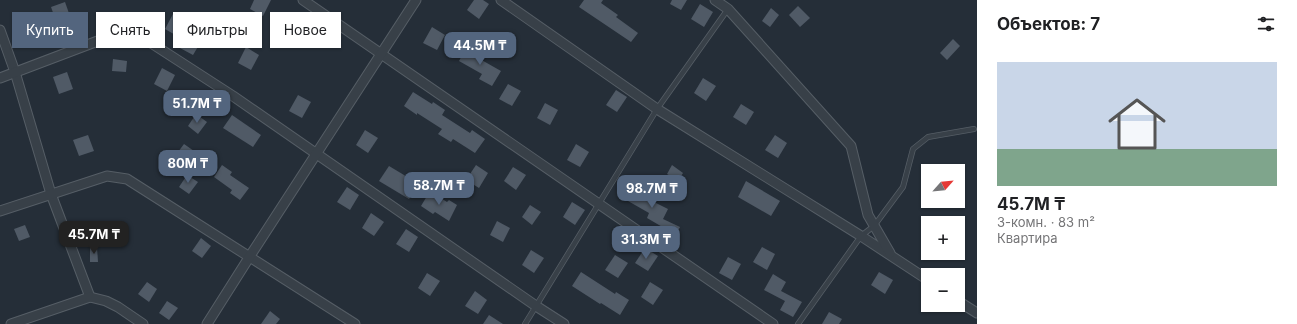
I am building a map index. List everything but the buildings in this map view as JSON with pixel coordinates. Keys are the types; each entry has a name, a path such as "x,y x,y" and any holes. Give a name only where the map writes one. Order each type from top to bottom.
{"street":[{"path":"303,0 773,324"},
{"path":"207,324 416,0"},
{"path":"501,0 657,109 861,236 921,275"},
{"path":"715,0 728,9 851,146 868,215 892,256"},
{"path":"0,30 15,72 51,194 90,297"},
{"path":"0,78 103,39 148,41 233,96 564,324"},
{"path":"0,210 107,176 128,179 355,324"},
{"path":"11,324 90,297 106,301 144,324"},
{"path":"965,305 977,313"}],"lane":[{"path":"525,324 657,109 728,9"},
{"path":"798,324 861,236 874,226 903,187 913,149 928,137 974,129"}]}
